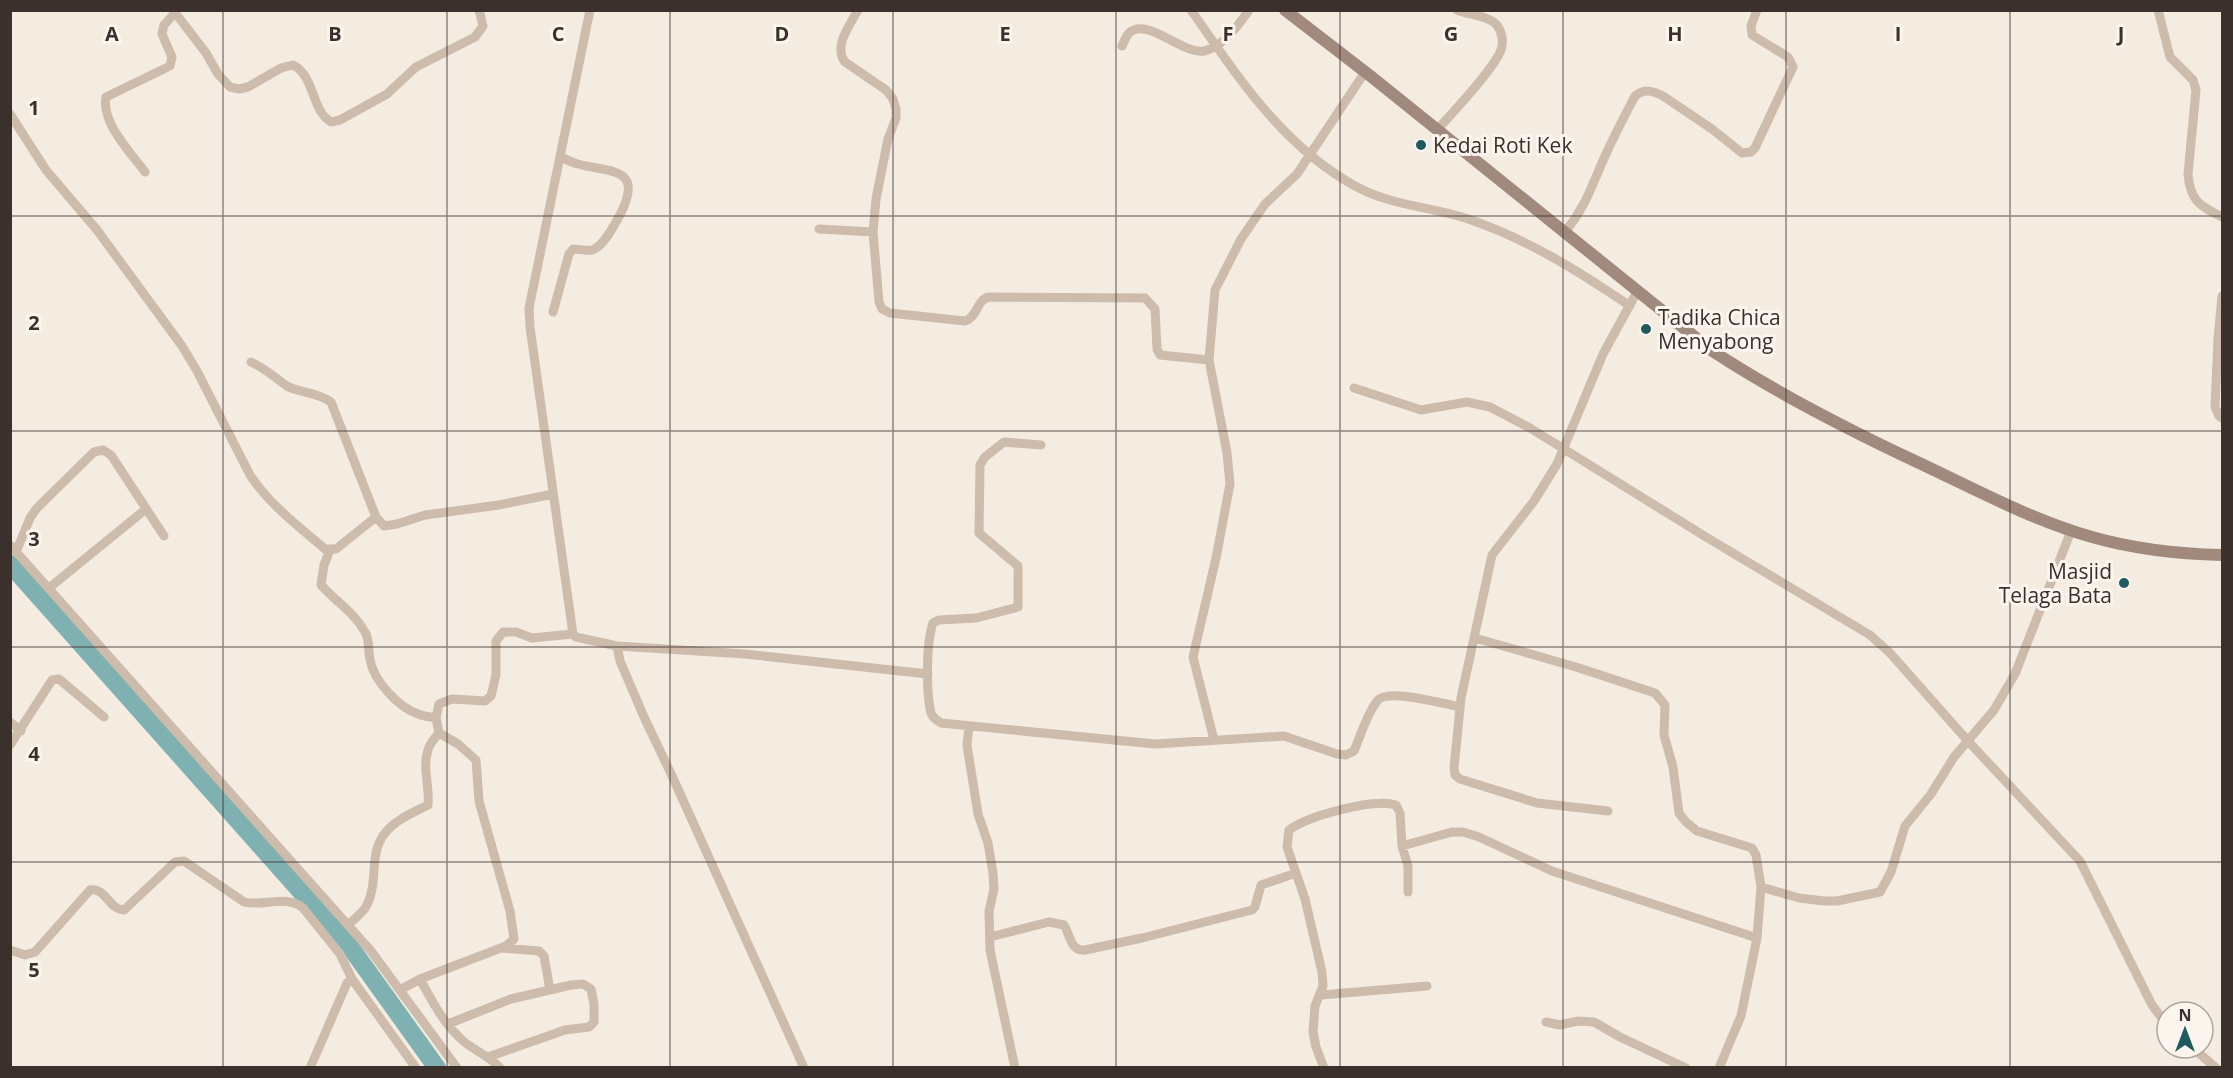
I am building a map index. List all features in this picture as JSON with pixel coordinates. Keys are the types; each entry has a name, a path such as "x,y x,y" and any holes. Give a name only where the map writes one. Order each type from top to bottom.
{"street":[{"path":"145,172 114,130 105,102 109,94 170,66 172,57 162,33 164,25 174,12 206,52 218,74 230,87 239,89 248,87 281,68 293,65 304,74 325,117 335,122 387,94 416,67 475,37 483,26 479,10"},
{"path":"573,634 529,308 590,10"},
{"path":"858,10 841,44 841,56 845,62 886,90 893,99 896,109 896,118 888,139 876,199 873,232 879,302 882,309 890,313 965,321 973,317 980,302 990,297 1145,298 1155,309 1157,349 1160,355 1209,360"},
{"path":"1191,10 1264,111 1282,131 1357,187 1374,195 1469,220 1525,242 1590,278 1630,306"},
{"path":"1122,46 1128,34 1137,28 1146,29 1200,52 1215,45 1241,21 1249,10"},
{"path":"1285,10 1438,129 1711,350 1765,383 1845,428 2019,510 2071,531 2127,546 2160,551 2223,555"},
{"path":"1438,129 1501,51 1502,34 1496,25 1490,20 1457,10"},
{"path":"1490,20 1496,10"},
{"path":"1565,232 1584,205 1610,144 1635,96 1641,92 1655,92 1663,96 1712,129 1742,153 1751,152 1755,148 1793,67 1788,57 1752,35 1751,26 1758,10"},
{"path":"2158,10 2170,57 2193,80 2196,90 2188,174 2189,187 2201,207 2223,217"},
{"path":"1214,740 1193,657 1214,569 1230,484 1227,453 1209,360 1214,299 1223,270 1265,204 1293,179 1365,72"},
{"path":"10,114 46,170 97,230 177,339 197,371 250,475 260,489 284,515 325,549 336,549 376,517"},
{"path":"553,312 569,254 573,249 592,250 597,247 618,218 629,191 629,182 623,176 612,171 571,162 560,156"},
{"path":"819,230 873,232"},
{"path":"1608,811 1537,803 1460,779 1455,775 1455,768 1460,706 1492,555 1534,501 1552,472 1603,354 1638,290"},
{"path":"2223,296 2215,407 2218,416 2223,418"},
{"path":"251,362 264,367 288,387 315,393 331,402 376,517 384,525 425,515 499,505 553,494"},
{"path":"1354,388 1421,410 1467,402 1490,407 1530,428 1870,635 1890,653 1967,740 2080,861 2155,1009"},
{"path":"1041,445 1004,442 985,457 980,465 978,473 980,532 1018,566 1018,607 976,618 939,620 933,623 930,632 928,674 931,713 940,723 1155,744 1284,736 1346,755 1354,751 1374,706 1382,697 1394,695 1460,706"},
{"path":"164,536 111,455 107,451 99,450 94,452 37,508 14,548 379,960 457,1068"},
{"path":"49,588 146,509"},
{"path":"1761,887 1799,898 1824,901 1837,901 1880,892 1891,872 1905,826 1931,794 1953,757 1994,710 2016,674 2071,531"},
{"path":"330,550 324,565 321,585 335,601 353,614 367,634 369,660 375,675 400,704 417,714 436,718"},
{"path":"348,925 369,901 377,845 387,830 429,805 426,768 428,748 439,733 436,718 439,704 452,699 484,701 491,696 496,675 496,641 503,632 516,632 532,638 573,634 576,637 617,646 744,654 928,674"},
{"path":"1475,638 1655,693 1665,705 1664,735 1673,767 1679,813 1697,831 1752,848 1756,855 1761,887 1757,938 1741,1016 1719,1068"},
{"path":"617,646 620,661 644,717 674,778 804,1068"},
{"path":"10,745 52,680 58,679 104,717"},
{"path":"10,722 21,731"},
{"path":"969,726 968,746 978,814 988,843 993,873 994,889 989,911 990,950 1015,1068"},
{"path":"400,990 420,979 501,948 514,939 513,925 479,801 476,760 458,744 439,733"},
{"path":"1324,1068 1313,1032 1315,1006 1323,986 1322,972 1305,899 1287,847 1289,830 1309,818 1334,812 1387,802 1396,805 1400,813 1402,846 1408,866 1408,892"},
{"path":"1402,846 1452,832 1463,832 1479,837 1552,871 1757,938"},
{"path":"10,950 24,955 35,952 90,890 100,891 116,908 124,910 181,860 194,866 244,902 287,901 298,904 340,954 352,979 416,1068"},
{"path":"990,937 1057,922 1064,926 1074,948 1079,951 1096,948 1252,910 1255,907 1261,885 1296,873"},
{"path":"501,948 539,951 544,956 550,990"},
{"path":"310,1068 347,983 352,979"},
{"path":"420,979 439,1013 458,1037 500,1068"},
{"path":"448,1024 511,999 583,984 591,989 594,1022 590,1027 565,1030 488,1057"},
{"path":"1321,995 1427,986"},
{"path":"1546,1022 1560,1025 1578,1021 1594,1022 1686,1068"}],"waterway":[{"path":"10,564 351,948 437,1068"}],"place":[{"name":"Kedai Roti Kek","path":"1421,145"},
{"name":"Tadika Chica Menyabong","path":"1646,329"},
{"name":"Masjid Telaga Bata","path":"2124,583"}]}
